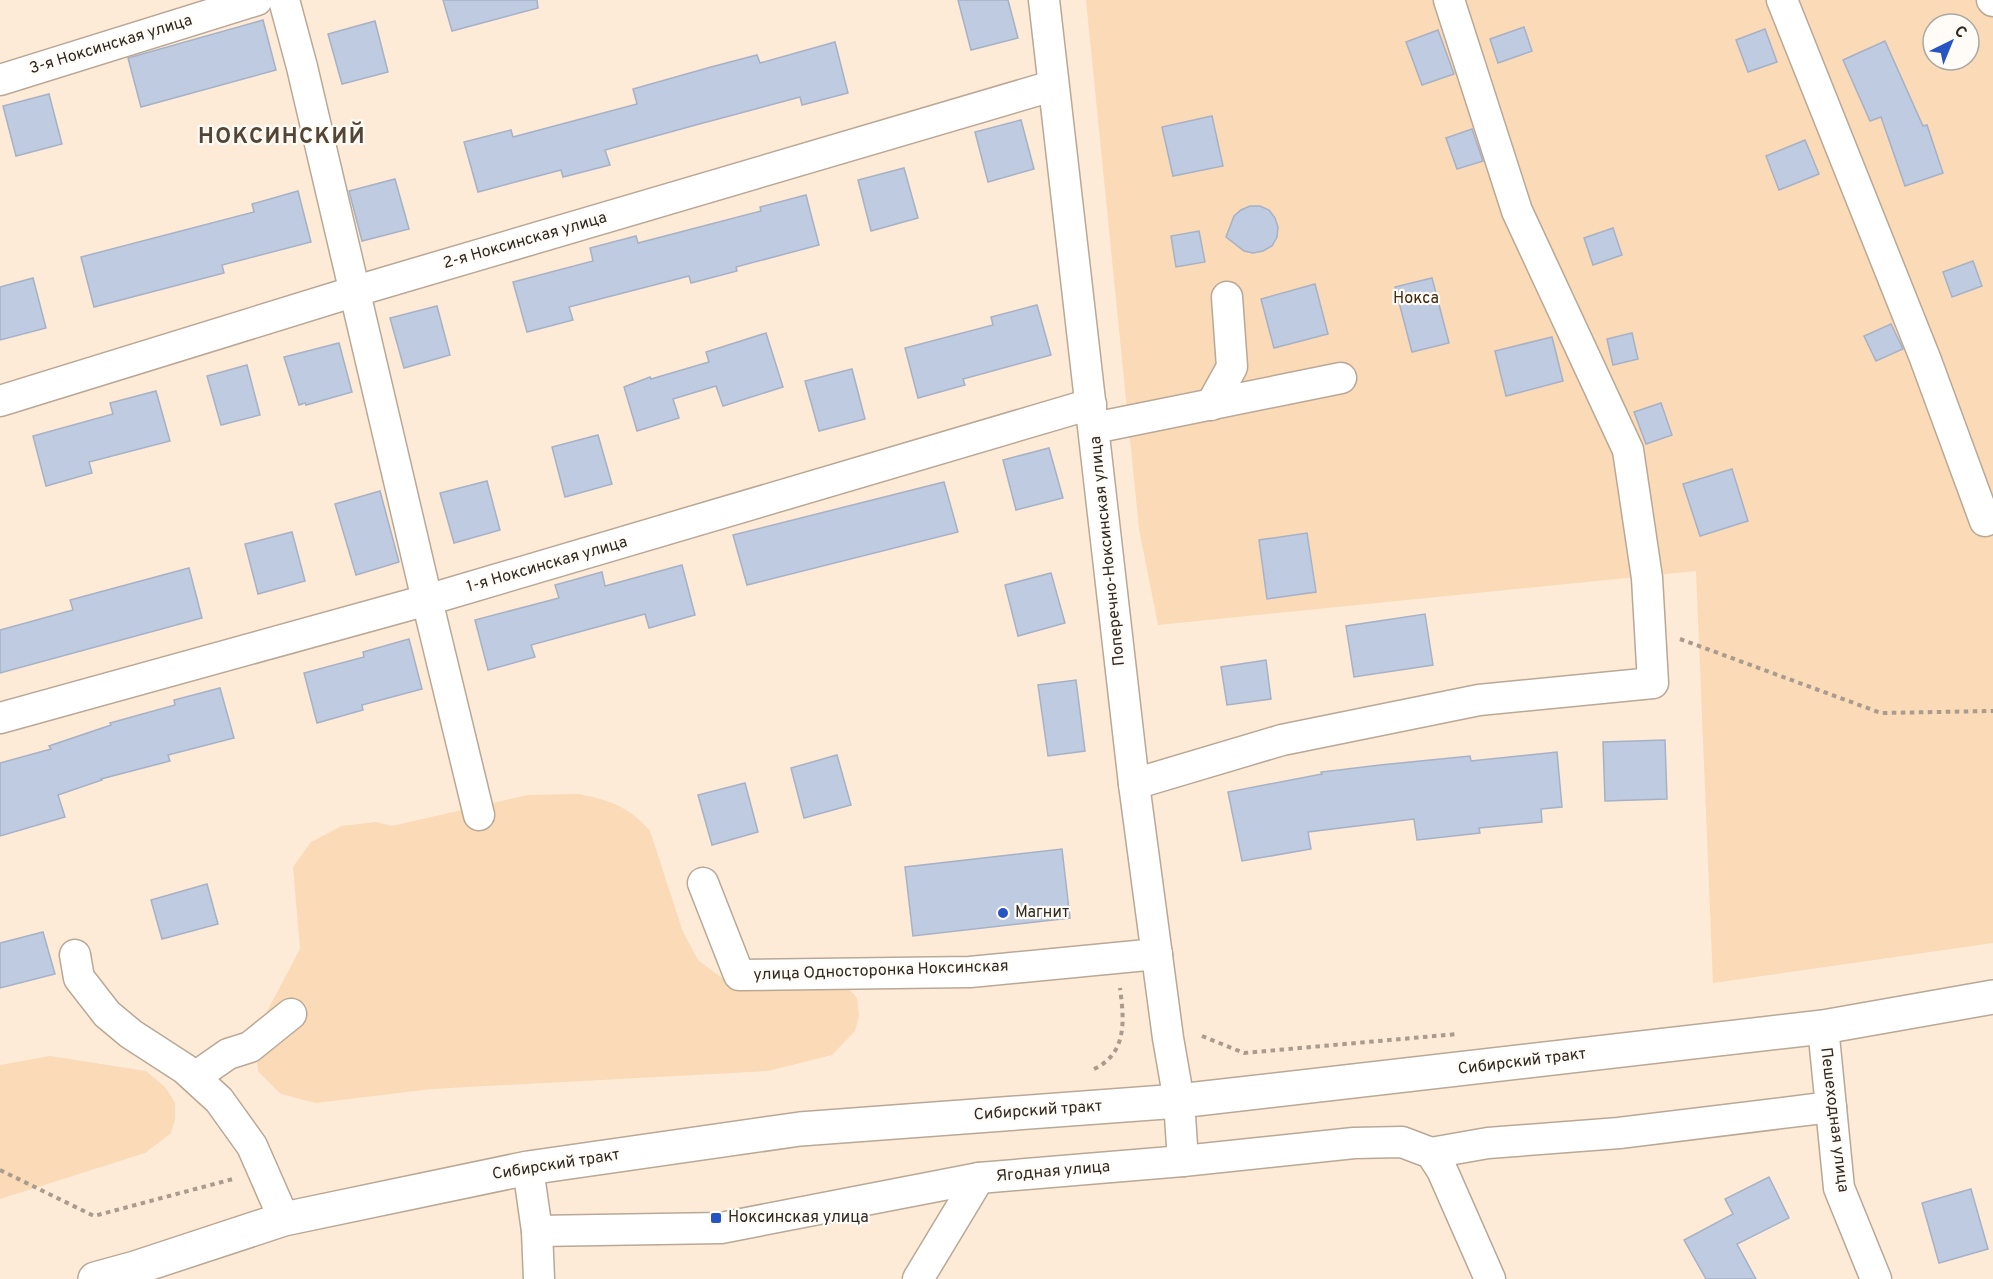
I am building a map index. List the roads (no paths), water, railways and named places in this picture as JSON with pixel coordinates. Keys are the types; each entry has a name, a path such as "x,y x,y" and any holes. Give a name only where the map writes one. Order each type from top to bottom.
{"main road":[{"name":"Сибирский тракт","path":"99,1278 284,1219 528,1168 800,1129 1179,1101 1823,1027 1993,997"}],"street":[{"name":"3-я Ноксинская улица","path":"0,80 256,0"},
{"path":"284,0 356,291 479,815"},
{"path":"1134,784 1282,740 1467,702 1653,683 1647,578 1628,450 1517,212 1449,0"},
{"path":"1782,0 1925,358 1984,520"},
{"name":"Поперечно-Ноксинская улица","path":"1051,6 1052,86 1093,416 1134,784 1168,1038 1179,1101 1184,1161"},
{"name":"2-я Ноксинская улица","path":"0,401 356,291 1052,86"},
{"path":"1211,405 1232,367 1227,297"},
{"name":"1-я Ноксинская улица","path":"0,718 1093,416 1211,405 1341,378"},
{"name":"улица Односторонка Ноксинская","path":"703,883 739,975 970,972 1157,954"},
{"path":"75,955 79,978 107,1014 131,1034 155,1047 195,1077 219,1100 252,1146 284,1219"},
{"path":"195,1077 228,1054 250,1047 291,1014"},
{"name":"Пешеходная улица","path":"1823,1027 1839,1188 1876,1279"},
{"path":"1490,1279 1442,1170 1431,1153 1488,1143 1619,1133 1831,1107"},
{"name":"Ягодная улица","path":"537,1231 721,1228 979,1178 1374,1143 1402,1142 1431,1153"},
{"path":"528,1168 537,1231 539,1279"},
{"path":"918,1279 979,1178"}],"place":[{"name":"Магнит","path":"1003,913"},
{"name":"Ноксинская улица","path":"716,1218"}],"district":[{"name":"НОКСИНСКИЙ","path":"282,137"}],"park label":[{"name":"Нокса","path":"1416,299"}]}
